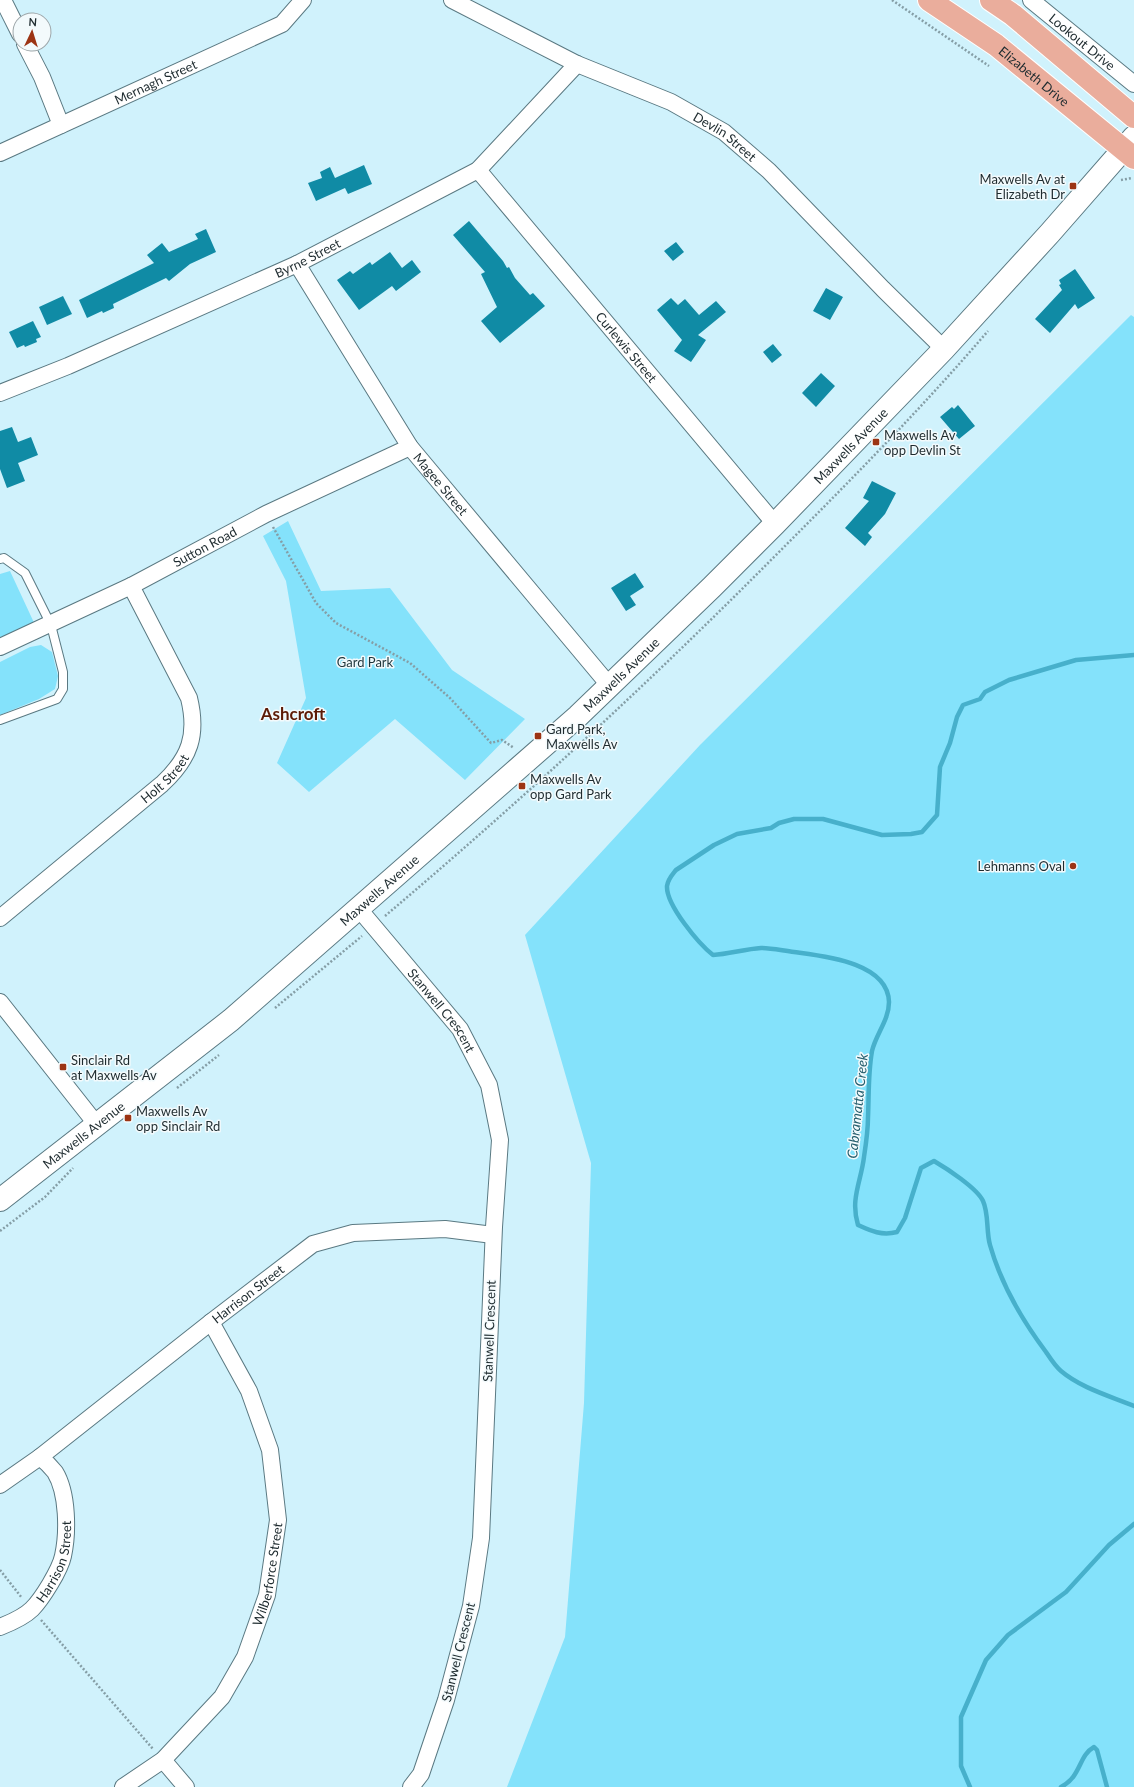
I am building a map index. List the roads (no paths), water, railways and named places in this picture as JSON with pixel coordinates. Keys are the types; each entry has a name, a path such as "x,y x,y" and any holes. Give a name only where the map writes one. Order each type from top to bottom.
{"main road":[{"name":"Elizabeth Drive","path":"929,0 996,45 1130,149"},
{"path":"991,0 1013,15 1134,117"}],"street":[{"path":"3,0 12,18"},
{"name":"Mernagh Street","path":"0,153 282,24 303,0"},
{"name":"Devlin Street","path":"452,0 577,64 671,102 724,132 769,171 883,289 944,348"},
{"name":"Lookout Drive","path":"1031,0 1134,84"},
{"path":"29,52 42,77 61,125"},
{"name":"Byrne Street","path":"0,393 68,366 297,264 478,170 577,64"},
{"name":"Maxwells Avenue","path":"0,1200 231,1020 532,757 712,587 775,524 944,348 1050,232 1130,149"},
{"name":"Curlewis Street","path":"478,170 775,524"},
{"name":"Magee Street","path":"297,264 410,447 609,685"},
{"name":"Sutton Road","path":"0,647 51,625 132,586 266,514 410,447"},
{"name":"Holt Street","path":"0,918 162,784 174,773 190,747 193,729 193,714 189,698 132,586"},
{"name":"Stanwell Crescent","path":"359,909 460,1028 489,1085 500,1140 493,1235 479,1553 471,1606 446,1700 421,1774 411,1787"},
{"path":"0,1002 97,1124"},
{"name":"Harrison Street","path":"0,1485 40,1457 211,1322 313,1244 353,1232 445,1229 493,1235"},
{"name":"Wilberforce Street","path":"124,1787 163,1760 222,1697 245,1657 267,1595 278,1520 270,1450 249,1391 211,1322"},
{"name":"Harrison Street","path":"0,1627 9,1624 32,1610 46,1591 63,1557 66,1516 64,1494 55,1472 40,1457"},
{"path":"163,1760 186,1787"}],"lane":[{"path":"0,559 4,558 25,573 51,625 63,672 63,689 57,699 0,720"}],"waterway":[{"name":"Cabramatta Creek","path":"1134,655 1076,660 1009,680 985,692 980,699 963,705 957,717 950,743 940,767 937,815 922,832 882,835 823,819 794,819 779,823 771,828 737,834 714,845 676,870 669,879 667,886 668,894 672,903 684,924 713,955 761,948 774,949 837,959 866,970 878,978 886,989 889,1002 885,1021 872,1051 869,1076 867,1137 855,1207 858,1225 881,1233 897,1232 905,1218 921,1168 934,1161 946,1168 968,1184 983,1201 986,1211 990,1245 1006,1288 1037,1340 1055,1364 1061,1371 1077,1382 1134,1406"},
{"name":"Cabramatta Creek","path":"970,1787 961,1766 961,1717 986,1660 1008,1635 1066,1592 1109,1545 1134,1524"},
{"name":"Cabramatta Creek","path":"1061,1787 1073,1777 1085,1756 1094,1747 1097,1750 1107,1787"}],"place":[{"name":"Maxwells Av at Elizabeth Dr","path":"1073,186"},
{"name":"Maxwells Av opp Devlin St","path":"876,442"},
{"name":"Gard Park, Maxwells Av","path":"538,736"},
{"name":"Maxwells Av opp Gard Park","path":"522,786"},
{"name":"Lehmanns Oval","path":"1073,866"},
{"name":"Sinclair Rd at Maxwells Av","path":"63,1067"},
{"name":"Maxwells Av opp Sinclair Rd","path":"128,1118"}],"district":[{"name":"Ashcroft","path":"293,713"}],"park label":[{"name":"Gard Park","path":"365,662"}]}
